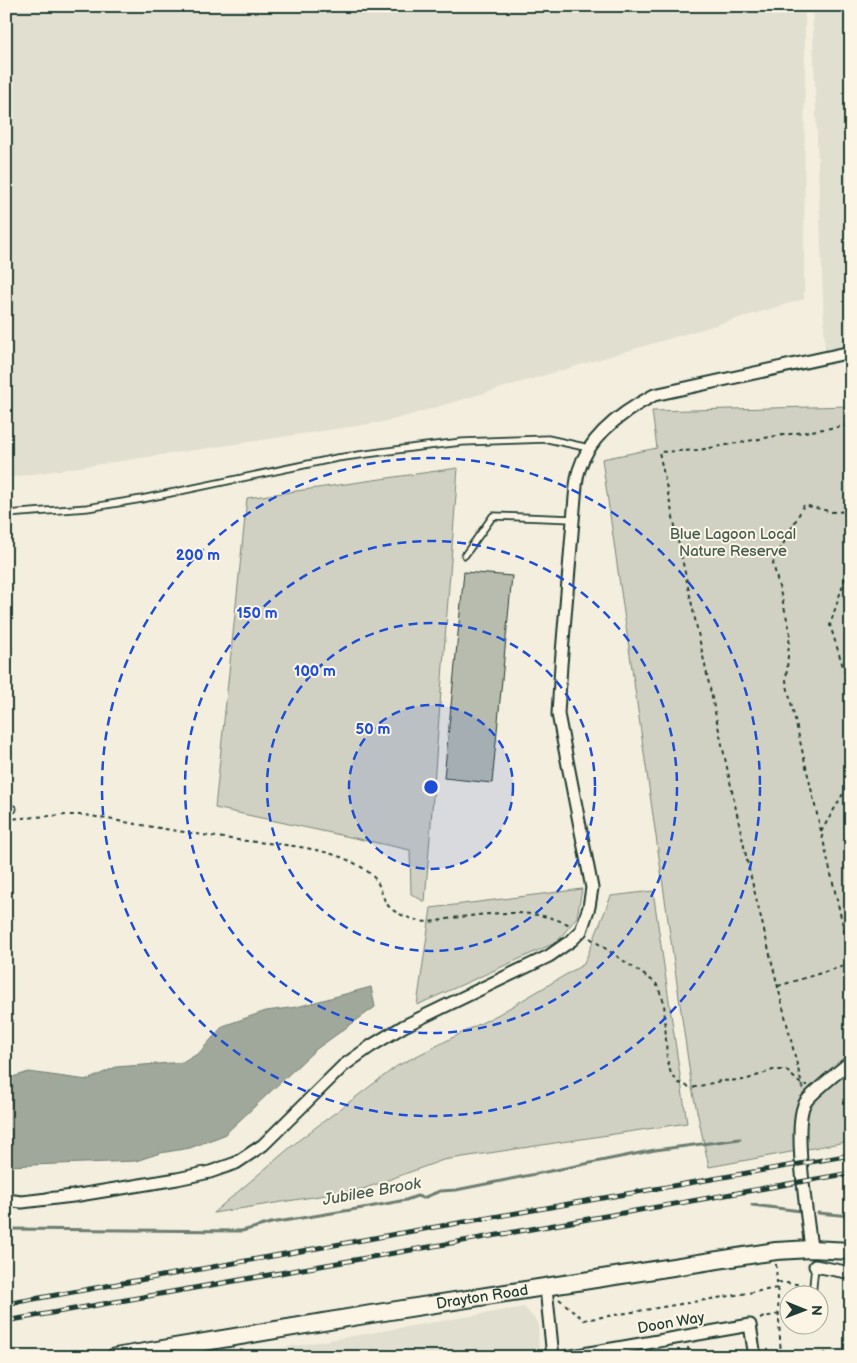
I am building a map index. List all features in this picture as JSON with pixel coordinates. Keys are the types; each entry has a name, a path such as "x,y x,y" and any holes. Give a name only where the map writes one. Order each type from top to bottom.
{"street":[{"path":"6,1200 22,1202 92,1193 177,1179 210,1172 236,1163 263,1145 343,1066 371,1046 404,1026 549,956 572,940 581,930 589,907 592,888 558,714 573,519 579,470 590,448 602,432 634,406 654,395 851,352"},
{"path":"811,1248 800,1146 801,1115 805,1102 851,1061"},
{"name":"Drayton Road","path":"115,1357 371,1314 776,1251 811,1248 851,1250"},
{"path":"815,1266 851,1272"},
{"path":"546,1288 553,1357"},
{"path":"750,1325 755,1357"},
{"name":"Doon Way","path":"566,1357 750,1325"}],"lane":[{"path":"6,514 87,508 142,499 337,458 462,442 548,439 590,448"},
{"path":"465,554 493,516 573,519"},
{"path":"6,809 13,808"},
{"path":"813,1286 815,1266"}],"path":[{"path":"805,1102 748,865 659,452 699,450 851,425"},
{"path":"851,511 832,512 804,506 773,563 790,631 786,681 851,960"},
{"path":"851,574 846,575 830,625 851,692"},
{"path":"821,833 851,780"},
{"path":"6,819 66,814 85,815 142,826 318,850 340,857 368,872 377,881 387,905 401,916 418,921 428,922 522,912 543,915 581,930 656,983 664,1002 666,1059 671,1074 679,1083 692,1088 720,1082 745,1080 774,1070 786,1070 802,1085"},
{"path":"778,986 851,964"},
{"path":"750,1325 764,1317 780,1314 776,1251"},
{"path":"778,1282 813,1286"},
{"path":"546,1288 584,1320 778,1288"},
{"path":"781,1336 782,1357"},
{"path":"808,1357 825,1353 826,1357"}],"shaded area":[{"path":"6,6 805,6 804,299 389,421 6,478"},
{"path":"812,6 851,6 851,346 825,350"},
{"path":"371,987 375,1007 315,1050 224,1135 190,1148 160,1153 136,1161 6,1166 6,1079 29,1072 87,1080 116,1067 184,1062 199,1053 223,1026 266,1011 297,1007"},
{"path":"524,1307 538,1323 539,1357 230,1357"}],"green space":[{"name":"Blue Lagoon Local Nature Reserve","path":"851,406 851,1141 709,1167 692,1088 602,459 657,448 652,411"},
{"path":"458,468 425,902 411,894 410,850 215,808 247,498"},
{"path":"582,889 577,917 557,942 417,1005 431,908"},
{"path":"653,891 687,1123 443,1160 363,1189 213,1213 299,1140 397,1066 499,1014 584,964 611,896"}],"building":[{"path":"464,572 512,576 492,783 444,778"}],"waterway":[{"name":"Jubilee Brook","path":"6,1229 242,1231 271,1223 369,1207 417,1196 423,1198 440,1191 456,1190 655,1150 740,1139"},
{"path":"752,1205 801,1211"},
{"path":"818,1213 851,1216"}],"railway":[{"path":"6,1304 851,1155"},
{"path":"6,1321 851,1173"}]}
